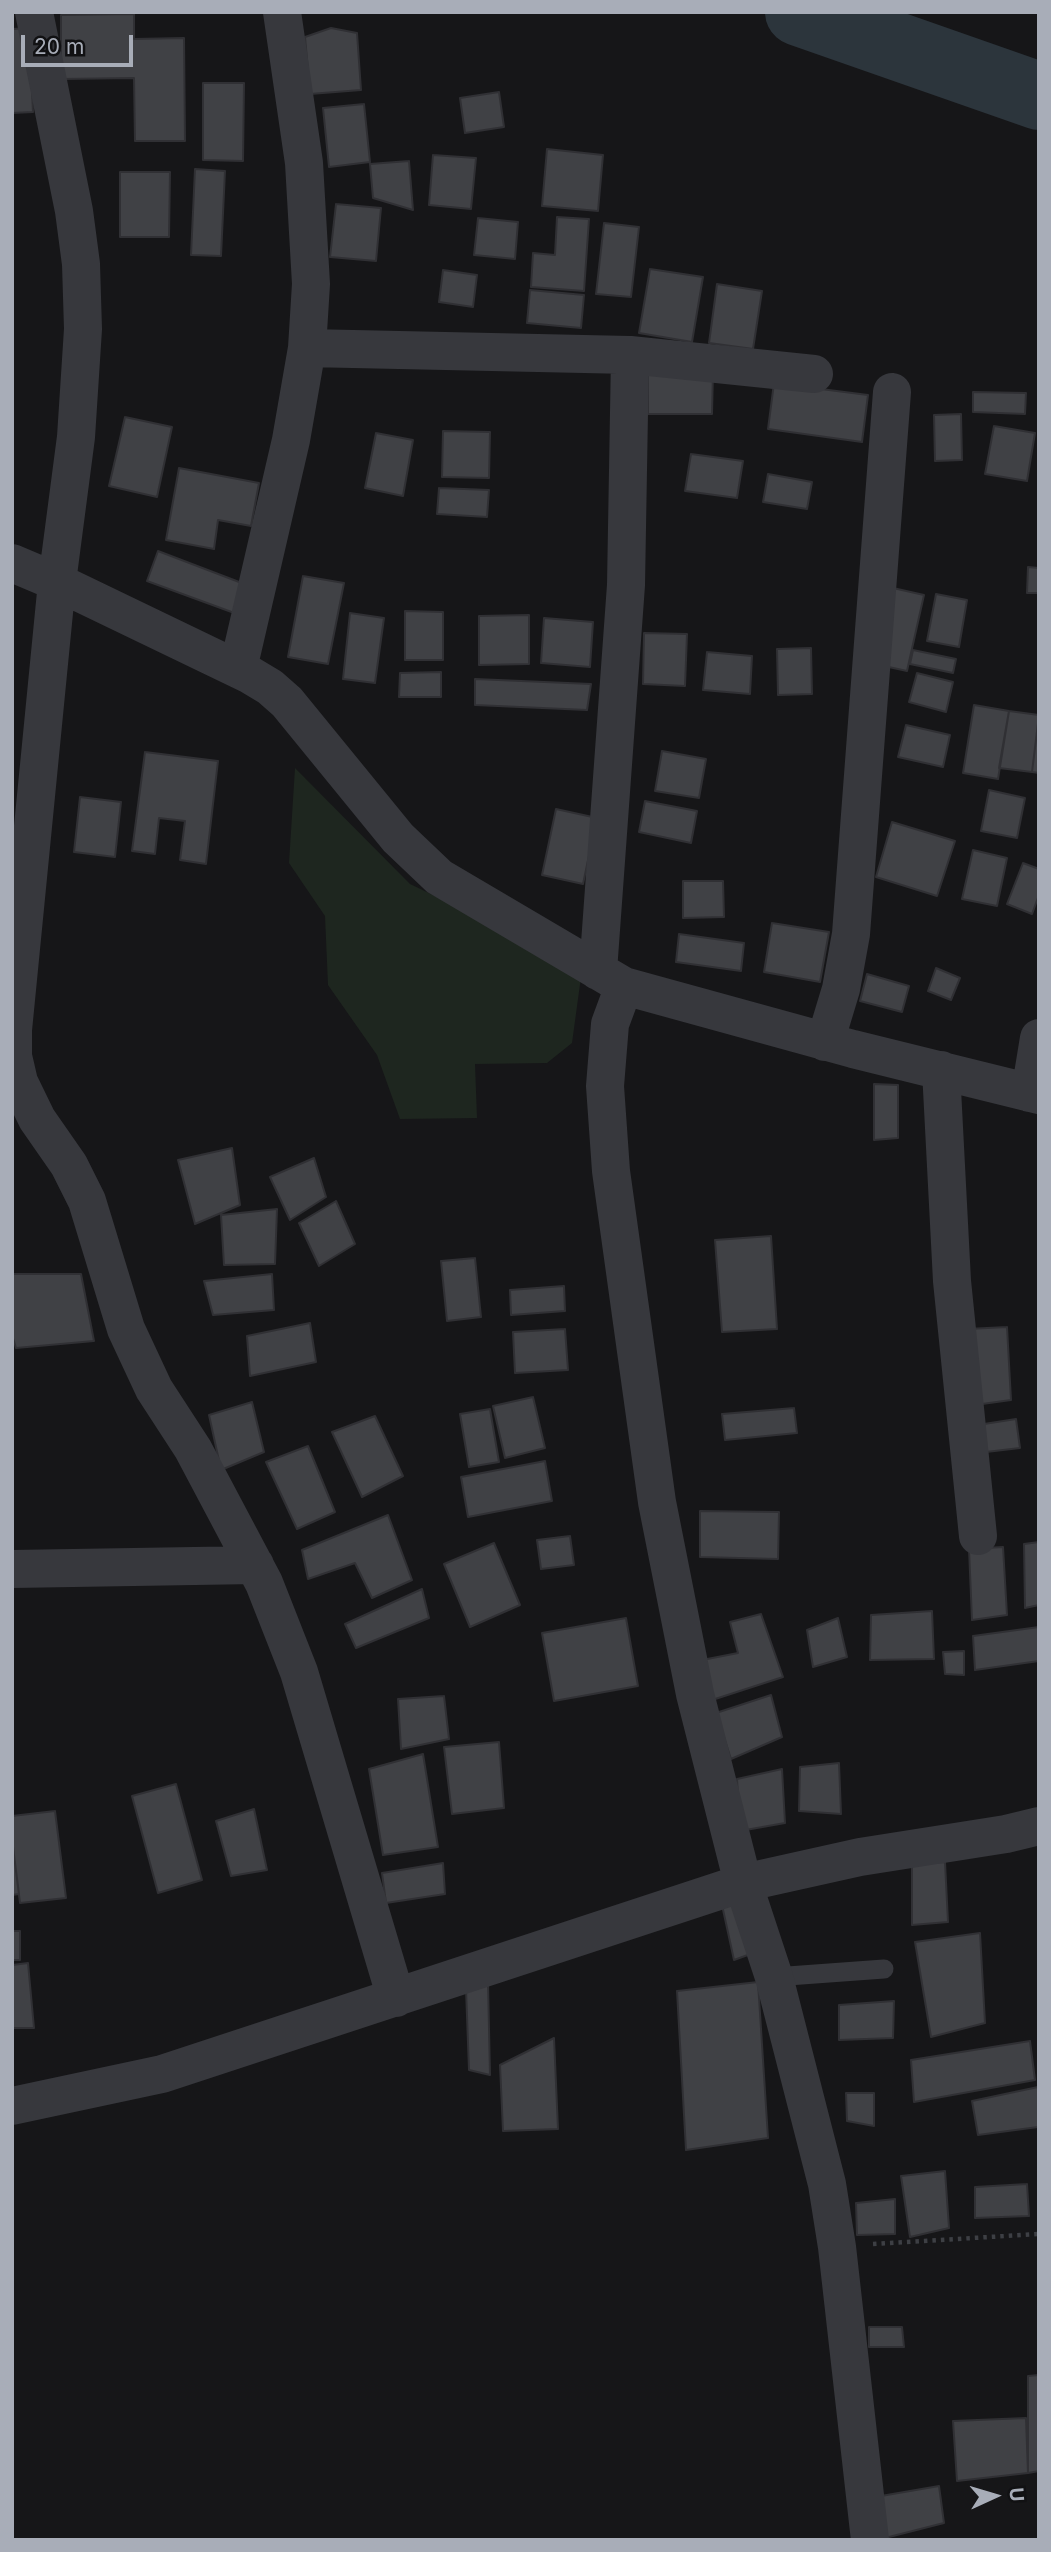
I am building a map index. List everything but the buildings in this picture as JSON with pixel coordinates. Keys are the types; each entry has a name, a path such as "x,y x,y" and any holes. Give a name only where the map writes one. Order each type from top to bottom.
{"street":[{"path":"33,12 74,211 81,264 83,329 77,424 57,582 14,1017 13,1056 19,1082 37,1119 69,1165 87,1201 131,1341 154,1389 194,1449 264,1583 299,1672 396,1998"},
{"path":"238,669 291,440 307,348 311,284 304,163 282,12"},
{"path":"307,348 630,355 814,374"},
{"path":"630,355 626,585 606,1074 611,1171 657,1502 695,1694 743,1884 774,1976 827,2184 838,2247 870,2540"},
{"path":"825,1041 841,989 853,921 892,392"},
{"path":"12,564 57,582 270,687 287,702 398,838 439,877 611,979 825,1041 1035,1094 1039,1038"},
{"path":"941,1070 952,1281 978,1536"},
{"path":"12,1569 255,1565"},
{"path":"12,2106 162,2074 743,1884 860,1857 1006,1834 1039,1826"}],"lane":[{"path":"774,1976 884,1969"}],"path":[{"path":"838,2247 1039,2234"}],"shaded area":[{"path":"295,768 410,884 535,944 581,977 572,1043 547,1063 475,1064 477,1118 400,1119 377,1055 328,985 325,916 289,863"}],"waterway":[{"path":"799,12 1039,96"}]}
